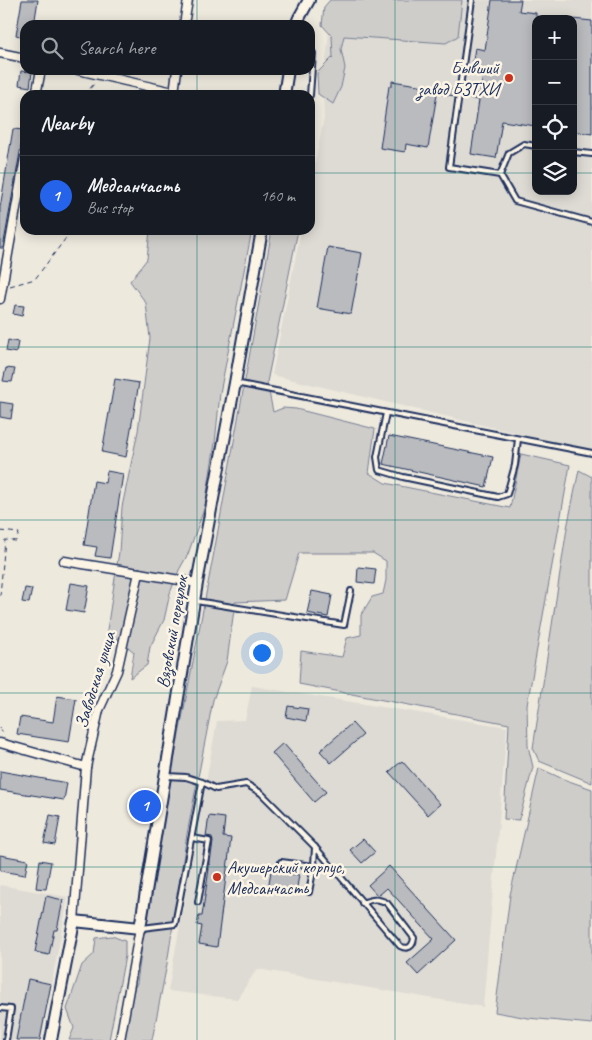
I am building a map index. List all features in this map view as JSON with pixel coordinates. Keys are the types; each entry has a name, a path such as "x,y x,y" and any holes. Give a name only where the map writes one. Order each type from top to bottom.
{"street":[{"path":"185,20 188,0"},
{"path":"298,20 309,0"},
{"path":"0,53 20,57"},
{"path":"37,90 39,75"},
{"path":"99,75 165,90"},
{"path":"174,90 176,75"},
{"path":"285,90 287,75"},
{"path":"0,299 20,185"},
{"name":"Вязовский переулок","path":"120,1040 197,583 261,235"},
{"path":"64,561 197,583"},
{"name":"Заводская улица","path":"74,921 86,767 99,710 117,671 140,573"},
{"path":"0,743 86,767"},
{"path":"51,1040 74,921 140,928"}],"lane":[{"path":"472,0 449,167 500,175"},
{"path":"310,90 311,75"},
{"path":"532,145 524,144 508,152 500,175 515,201 592,222"},
{"path":"577,152 592,154"},
{"path":"235,383 592,453"},
{"path":"386,413 377,456 378,470 498,498 507,494 515,465 518,439"},
{"path":"194,601 344,625 351,591"},
{"path":"164,776 186,777 216,789 246,784 261,793 314,848 362,903 400,946 410,948 414,938 387,903 372,899 362,903"},
{"path":"140,928 175,924 202,782"},
{"path":"192,838 209,840 198,902"},
{"path":"310,892 314,866 314,848"},
{"path":"280,862 314,866"},
{"path":"0,1008 11,1009 6,1040"}],"path":[{"path":"89,90 103,76"},
{"path":"1,288 35,279 68,235"},
{"path":"0,531 19,533 16,541 5,540 0,596"}],"shaded area":[{"path":"330,0 462,0 458,36 446,43 344,36 341,49 345,68 341,87 333,104 318,94 317,73 333,57 332,36 322,25 324,7"},
{"path":"334,0 592,0 592,451 272,375 300,235 315,235 315,162 324,119 323,90 332,1"},
{"path":"149,235 251,235 220,393 215,443 205,506 188,554 170,593 164,620 150,647 147,665 130,678 134,652 107,630 119,552 122,507 138,431 150,338 146,303 130,281 147,259"},
{"path":"271,235 297,235 267,382 273,412 283,408 296,409 375,429 369,473 385,483 510,508 521,454 570,465 527,705 528,746 533,767 519,820 504,819 509,724 299,684 301,651 342,657 347,638 361,635 361,615 372,597 383,594 386,580 386,561 373,553 299,553 285,600 235,602 227,661 213,700 187,834 167,964 152,1040 124,1040 131,995 137,983 148,902 163,818 215,547"},
{"path":"579,470 592,477 592,783 539,761 533,748 567,528"},
{"path":"252,686 507,727 483,1007 257,969 237,999 168,991 217,721 245,720"},
{"path":"539,768 592,789 592,1024 528,1018 495,1012 510,895"},
{"path":"0,885 68,897 41,1040 0,1040"},
{"path":"112,936 125,941 125,956 109,1040 69,1040 74,1028 67,1009 82,965 94,954 96,938"}],"building":[{"path":"22,0 38,0 35,20 20,20 20,36 16,35"},
{"name":"Бывший завод БЗТХИ","path":"492,0 521,0 519,11 536,13 536,15 532,15 532,125 502,121 496,158 471,154 479,100 462,97 463,91 480,94 483,75 471,73 475,48 485,50"},
{"path":"577,19 592,21 592,134 577,132"},
{"path":"20,75 32,75 30,87 19,85"},
{"path":"392,81 438,88 428,148 406,144 405,152 380,148 389,86 392,86"},
{"path":"442,88 456,90 455,96 441,94"},
{"path":"13,129 20,130 20,152 3,248 0,248 0,208"},
{"path":"328,247 362,253 351,314 317,308"},
{"path":"15,305 24,306 22,316 13,314"},
{"path":"8,340 18,342 16,353 6,351"},
{"path":"6,368 15,369 12,382 3,381"},
{"path":"115,379 139,383 126,457 102,452"},
{"path":"0,402 13,404 11,419 0,417"},
{"path":"389,436 493,457 486,487 383,464"},
{"path":"107,471 123,474 110,558 95,556 97,547 84,545 94,481 105,483"},
{"path":"358,567 376,569 374,584 357,582"},
{"path":"71,583 89,586 84,613 66,610"},
{"path":"25,588 32,589 29,603 22,602"},
{"path":"312,591 332,595 328,617 307,613"},
{"path":"57,696 76,699 69,742 17,734 20,717 53,722"},
{"path":"288,706 308,709 306,721 286,717"},
{"path":"352,723 363,735 331,763 320,751"},
{"path":"283,743 326,792 314,802 272,753"},
{"path":"402,761 440,804 428,815 389,772"},
{"path":"0,771 67,783 64,800 0,790"},
{"path":"50,815 60,817 55,845 44,843"},
{"name":"Акушерский корпус, Медсанчасть","path":"209,816 225,818 223,837 231,838 217,947 199,944 202,926 197,925 199,916 202,916 213,842 212,837 206,836"},
{"path":"363,839 375,852 362,863 350,850"},
{"path":"0,855 28,860 25,875 0,871"},
{"path":"40,860 51,862 46,889 36,888"},
{"path":"389,866 456,940 418,975 407,963 434,939 387,888 378,896 368,885"},
{"path":"271,871 299,875 296,893 268,889"},
{"path":"46,896 63,900 57,930 54,930 49,955 35,952"},
{"path":"28,979 51,984 40,1040 16,1040"}],"place":[{"name":"Бывший завод БЗТХИ","path":"509,78"},
{"name":"Медсанчасть","path":"145,806"},
{"name":"Акушерский корпус, Медсанчасть","path":"217,877"}]}
